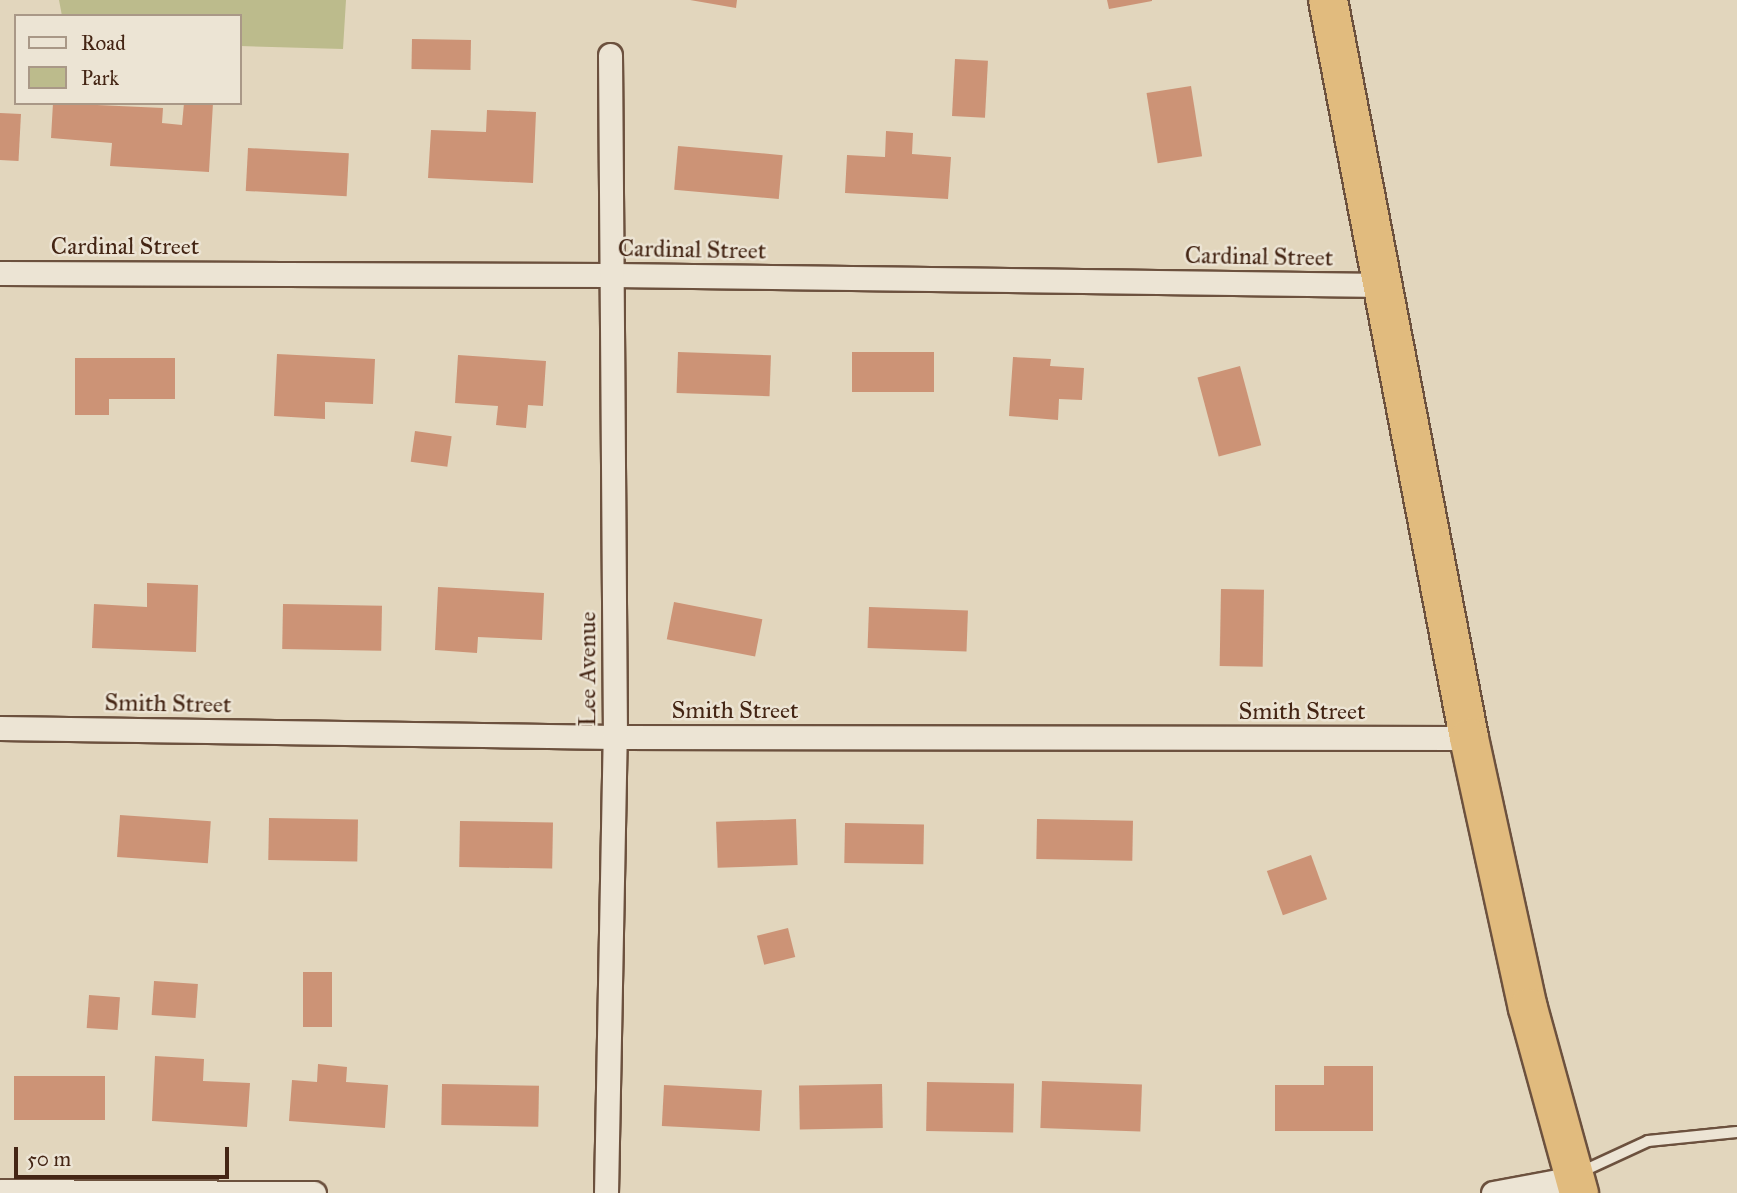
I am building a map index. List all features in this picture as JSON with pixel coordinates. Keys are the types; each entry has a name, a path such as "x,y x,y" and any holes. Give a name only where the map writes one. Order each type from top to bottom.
{"highway":[{"path":"1328,0 1469,738 1528,1008 1577,1186"}],"street":[{"name":"Lee Avenue","path":"606,1193 615,737 610,55"},
{"name":"Cardinal Street","path":"0,273 613,275 1383,285"},
{"name":"Smith Street","path":"0,728 615,737 1469,738"},
{"path":"1493,1193 1577,1186"},
{"path":"0,1191 314,1193"}],"lane":[{"path":"1577,1186 1591,1163 1648,1141 1737,1132"}],"green space":[{"path":"59,0 346,0 343,49 242,46 242,14 62,14"}],"building":[{"path":"690,0 737,0 736,8"},
{"path":"1107,0 1152,0 1152,1 1109,9"},
{"path":"412,39 471,40 470,70 411,69"},
{"path":"955,59 988,61 985,118 952,116"},
{"path":"1191,86 1202,156 1158,163 1147,93"},
{"path":"53,105 163,108 162,123 182,125 184,105 213,105 209,172 110,166 112,143 51,138"},
{"path":"487,110 536,112 533,183 428,178 431,130 486,132"},
{"path":"0,113 21,114 19,161 0,160"},
{"path":"886,131 913,133 912,154 951,157 948,199 845,193 847,155 885,157"},
{"path":"678,146 783,155 779,199 674,190"},
{"path":"248,148 349,153 347,196 246,191"},
{"path":"678,352 771,355 770,396 677,393"},
{"path":"852,352 934,352 934,392 852,392"},
{"path":"277,354 375,359 373,404 325,402 325,419 274,416"},
{"path":"458,355 546,361 543,406 528,405 526,428 496,425 498,406 455,403"},
{"path":"1013,357 1051,359 1050,366 1084,368 1082,400 1059,399 1058,420 1009,416"},
{"path":"75,358 175,358 175,399 109,399 109,415 75,415"},
{"path":"1240,366 1261,445 1219,457 1197,377"},
{"path":"415,431 452,436 447,467 411,462"},
{"path":"147,583 198,585 196,652 92,648 94,604 147,607"},
{"path":"438,587 544,593 542,640 478,637 477,653 435,650"},
{"path":"1221,589 1264,590 1263,667 1220,666"},
{"path":"674,602 762,619 755,656 667,639"},
{"path":"283,604 382,606 381,651 282,649"},
{"path":"869,607 968,610 967,651 868,648"},
{"path":"120,815 211,821 208,863 117,857"},
{"path":"269,818 358,820 357,862 268,860"},
{"path":"796,819 798,865 718,868 716,822"},
{"path":"1037,819 1133,821 1132,861 1036,859"},
{"path":"460,821 553,823 552,869 459,867"},
{"path":"845,823 924,824 923,864 844,863"},
{"path":"1311,855 1327,899 1283,915 1267,871"},
{"path":"788,928 795,957 764,965 757,936"},
{"path":"303,972 332,972 332,1027 303,1027"},
{"path":"154,981 198,984 196,1018 152,1015"},
{"path":"89,995 120,997 118,1030 87,1028"},
{"path":"155,1056 204,1059 203,1081 250,1083 247,1127 152,1121"},
{"path":"318,1064 347,1067 346,1082 388,1085 385,1128 289,1121 292,1080 317,1082"},
{"path":"1324,1066 1373,1066 1373,1131 1275,1131 1275,1085 1324,1085"},
{"path":"14,1076 105,1076 105,1120 14,1120"},
{"path":"1042,1081 1142,1084 1140,1131 1040,1128"},
{"path":"927,1082 1014,1084 1013,1133 926,1131"},
{"path":"442,1084 539,1086 538,1127 441,1125"},
{"path":"882,1084 883,1128 800,1129 799,1085"},
{"path":"664,1085 762,1090 760,1131 662,1126"}]}
